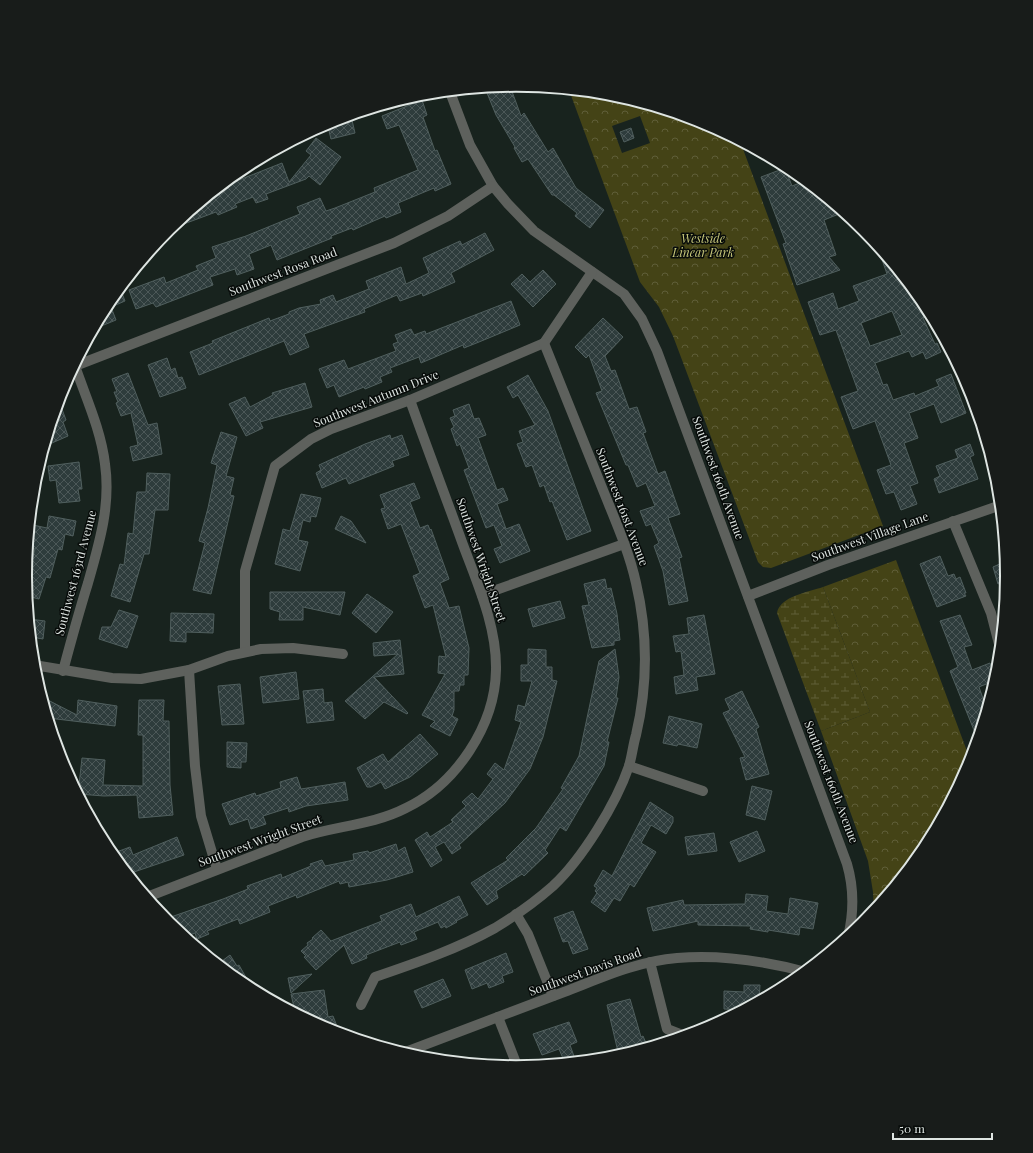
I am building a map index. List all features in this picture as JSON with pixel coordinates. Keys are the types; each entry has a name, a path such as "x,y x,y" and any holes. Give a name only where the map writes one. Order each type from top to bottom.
{"street":[{"name":"Southwest 160th Avenue","path":"452,96 470,145 493,186 534,231 624,294 645,325 657,351 847,864 853,892 850,928"},
{"name":"Southwest Rosa Road","path":"81,364 394,243 448,216 493,186"},
{"path":"544,343 592,272"},
{"name":"Southwest Autumn Drive","path":"245,651 245,571 275,466 312,439 331,429 410,400 544,343"},
{"name":"Southwest 161st Avenue","path":"361,1005 374,977 448,951 495,928 553,886 594,834 613,800 629,766 640,717 645,680 646,646 643,618 637,588 624,544 544,343"},
{"name":"Southwest 163rd Avenue","path":"63,671 100,539 106,510 106,479 103,449 77,373"},
{"name":"Southwest Wright Street","path":"151,895 217,869 318,832 370,822 387,817 426,797 444,782 459,766 482,728 494,688 496,671 495,650 491,629 482,595 410,400"},
{"name":"Southwest Village Lane","path":"748,596 828,565 996,507"},
{"path":"953,521 991,613 997,639"},
{"path":"482,595 624,544"},
{"path":"40,666 112,678 141,679 189,670 245,651 261,649 293,648 343,654"},
{"path":"189,670 195,766 202,816 217,869"},
{"path":"629,766 703,791"},
{"path":"516,914 528,934 553,996"},
{"name":"Southwest Davis Road","path":"412,1049 622,970 650,962 678,958 734,958 771,963 798,970"},
{"path":"650,962 667,1029 677,1033"},
{"path":"498,1017 515,1061"}],"green space":[{"name":"Westside Linear Park","path":"571,95 611,101 672,118 702,129 743,148 883,526 771,568 763,567 758,562 673,336 659,307 640,282","holes":["640,116 650,143 622,153 612,126"]},
{"path":"896,560 967,753 951,791 936,819 901,871 874,904 868,861 821,731 870,712 823,587"},
{"path":"823,587 870,712 821,731 777,613 783,602 803,593"}],"building":[{"path":"512,92 521,116 524,113 548,152 553,148 576,188 604,210 590,228 575,216 577,213 552,195 528,159 522,162 496,115 487,93"},
{"path":"422,101 427,115 423,117 435,151 437,150 451,184 435,191 434,188 398,203 401,212 386,218 385,216 353,230 352,228 331,236 332,238 277,260 271,245 249,254 254,269 237,275 235,269 210,277 213,285 156,307 153,303 136,309 129,290 164,277 166,283 198,270 196,266 216,258 212,247 246,236 300,214 297,207 320,198 326,211 375,192 374,188 418,170 399,125 387,129 382,116"},
{"path":"352,121 355,133 331,139 329,130"},
{"path":"631,128 634,138 624,142 620,132"},
{"path":"316,138 341,157 320,185 309,176 306,179 266,194 268,199 256,203 253,197 235,204 237,207 218,215 216,212 185,224 197,212 239,180 282,163 289,182 311,155 306,151"},
{"path":"780,170 788,175 792,186 799,183 838,214 824,220 836,255 829,257 840,270 797,285 783,244 786,243 761,177"},
{"path":"485,233 494,250 451,273 455,282 423,296 422,293 400,301 397,295 364,309 365,312 304,334 309,347 290,355 284,341 199,375 190,352 213,343 212,341 269,318 270,321 289,314 289,312 299,308 321,304 320,300 333,295 336,302 369,289 366,281 401,267 406,284 429,273 423,258 460,241 462,245"},
{"path":"881,257 919,307 925,316 923,318 935,344 937,343 941,352 926,359 923,352 912,357 909,351 875,363 883,385 887,384 893,400 914,393 915,396 939,386 936,380 951,374 966,413 941,423 934,404 909,413 918,438 904,443 918,483 910,486 917,504 901,510 894,492 886,494 877,470 891,465 875,421 853,429 841,397 858,391 836,330 820,335 808,302 833,293 838,309 859,301 853,286 887,274","holes":["892,311 902,335 870,346 861,323"]},
{"path":"543,270 556,284 533,307 511,284 522,274 530,282"},
{"path":"123,295 125,301 115,305"},
{"path":"511,301 520,325 464,348 463,345 421,363 419,357 390,368 392,372 380,377 382,382 365,389 364,387 339,397 334,385 327,388 319,369 344,360 348,369 396,351 393,344 398,342 395,335 411,329 414,335 425,331 426,334"},
{"path":"112,310 116,320 102,326"},
{"path":"603,318 623,337 605,356 611,371 615,370 629,409 637,407 646,432 643,433 658,474 665,471 680,514 668,518 682,557 679,558 688,601 669,605 663,571 654,546 659,543 651,524 646,526 640,511 655,506 646,483 637,487 628,465 626,465 596,393 602,391 589,355 586,358 575,347"},
{"path":"167,358 171,370 175,368 178,378 182,377 186,388 160,397 148,365"},
{"path":"128,373 148,425 157,423 162,454 133,461 130,447 138,445 131,413 121,416 114,392 117,392 112,379"},
{"path":"528,375 548,411 591,531 567,540 552,501 550,502 544,485 540,487 532,465 526,467 517,444 523,442 519,431 535,425 518,395 513,398 507,387"},
{"path":"305,383 312,407 260,422 263,428 246,436 229,404 245,397 250,407 273,395 272,393"},
{"path":"469,404 474,419 479,418 486,435 478,438 497,490 503,488 508,500 497,504 506,529 519,524 530,551 500,563 494,549 502,546 494,525 486,528 464,470 469,468 460,444 457,446 451,429 454,427 450,418 455,416 453,410"},
{"path":"62,410 66,420 63,422 68,436 51,443"},
{"path":"221,432 237,437 226,476 234,478 230,495 234,496 211,594 193,590 205,543 199,541 217,465 211,463"},
{"path":"390,435 391,439 402,435 409,455 392,461 394,466 349,484 346,478 322,488 316,473 321,470 319,465 365,444"},
{"path":"970,444 974,455 970,457 978,479 939,493 934,479 940,476 936,466 958,458 955,450"},
{"path":"79,462 82,489 78,489 80,501 59,503 56,480 50,481 48,466"},
{"path":"147,473 170,474 168,510 155,510 149,554 144,554 130,602 111,596 120,564 124,565 128,533 133,534 137,492 146,492"},
{"path":"414,483 420,498 410,502 420,528 428,525 430,530 431,529 449,579 440,583 449,608 459,606 469,648 468,675 464,675 464,685 460,685 459,691 454,691 454,710 452,716 458,719 450,736 430,726 435,721 422,715 445,674 438,673 439,656 446,657 433,605 425,608 413,576 420,573 401,524 388,529 381,509 385,508 380,495"},
{"path":"301,494 321,498 316,517 311,516 310,522 303,520 298,540 308,542 300,571 275,564 283,529 290,531"},
{"path":"49,516 76,521 73,536 65,534 62,550 58,549 50,578 46,577 39,599 33,597 32,576 33,558 35,549 33,549 35,525 47,528"},
{"path":"341,516 351,521 366,543 335,529"},
{"path":"940,556 948,576 954,574 956,579 960,577 966,596 937,607 920,564"},
{"path":"1001,563 1001,583 998,584 993,567"},
{"path":"605,579 607,589 611,588 617,614 620,640 614,641 614,645 592,648 582,606 589,605 584,584"},
{"path":"270,592 345,592 340,615 303,607 303,620 279,620 280,612 270,609"},
{"path":"367,594 393,612 376,633 352,613"},
{"path":"560,601 565,618 533,627 528,609"},
{"path":"119,610 138,616 127,648 99,639 102,627 111,627"},
{"path":"171,613 214,614 213,633 186,632 186,642 170,641"},
{"path":"704,615 715,674 696,677 698,690 676,694 674,677 684,675 681,651 676,652 673,636 689,634 687,618"},
{"path":"960,615 972,645 964,647 972,670 990,663 992,669 989,683 979,687 984,702 975,732 950,671 958,667 940,621"},
{"path":"34,620 45,621 43,639 36,638"},
{"path":"400,640 404,674 374,677 408,713 407,714 384,702 365,719 345,701 398,654 374,656 373,643"},
{"path":"528,649 546,650 546,667 552,667 552,680 557,681 543,737 530,769 505,803 459,845 461,848 452,854 444,842 435,847 442,860 431,867 415,840 427,832 430,837 453,822 451,820 466,806 462,802 472,793 478,799 493,779 487,774 495,763 504,770 521,722 515,720 518,705 525,707 532,681 521,681 521,665 528,665"},
{"path":"615,649 619,677 616,698 618,698 607,742 609,742 604,766 566,831 560,827 545,850 548,853 524,876 522,874 496,891 498,898 487,905 471,883 508,860 506,858 536,828 563,789 561,788 579,756 599,661"},
{"path":"296,672 299,699 263,703 260,677"},
{"path":"240,684 244,724 222,725 218,686"},
{"path":"323,689 324,703 332,702 334,720 307,723 303,691"},
{"path":"742,691 759,727 756,729 769,774 746,780 740,758 745,757 723,713 730,710 725,699"},
{"path":"49,700 77,715 78,700 117,706 115,726 54,719"},
{"path":"139,700 164,700 163,721 169,721 170,785 173,815 139,818 137,795 104,796 84,794 79,784 82,758 105,760 103,785 143,786 143,735 138,735"},
{"path":"669,716 702,724 697,748 663,743"},
{"path":"420,734 438,754 410,777 385,789 381,782 371,787 367,787 357,768 383,754 388,762"},
{"path":"227,742 247,743 246,762 241,762 241,768 227,767"},
{"path":"297,777 301,789 345,782 348,800 306,806 289,812 288,808 263,816 266,824 251,829 248,819 230,825 222,804 255,793 256,796 281,788 280,782"},
{"path":"752,786 772,791 765,820 746,815"},
{"path":"650,802 673,817 673,822 666,834 651,825 641,843 656,852 634,887 630,884 620,901 614,898 605,912 591,902 597,893 595,891 597,888 594,886 603,870 612,876"},
{"path":"757,831 765,851 739,862 730,842"},
{"path":"714,833 717,851 688,855 685,837"},
{"path":"177,837 184,855 133,872 118,851 130,847 133,855"},
{"path":"396,844 398,851 405,847 413,872 387,880 349,887 348,882 340,884 339,881 297,898 296,895 268,906 270,912 240,924 238,919 207,931 209,934 197,939 195,933 191,935 172,917 223,899 248,889 247,886 281,874 282,878 311,866 310,864 322,860 325,866 354,860 353,854 368,851 369,853"},
{"path":"746,894 768,896 766,911 788,914 790,898 818,903 813,929 800,927 799,935 750,929 751,926 698,925 698,921 653,931 647,908 683,900 684,905 745,904"},
{"path":"459,896 468,915 456,921 457,922 446,928 445,926 441,928 438,922 414,932 417,939 401,945 400,942 366,955 367,958 352,964 344,945 316,970 304,957 306,956 301,951 321,930 331,941 382,921 380,916 411,904 416,917"},
{"path":"573,911 588,949 573,954 568,941 563,942 554,918"},
{"path":"506,953 513,972 502,976 504,982 489,988 487,983 472,989 465,970"},
{"path":"230,955 237,966 239,965 247,979 222,961"},
{"path":"312,974 291,993 288,978"},
{"path":"443,979 451,996 422,1008 414,991"},
{"path":"744,985 760,985 759,996 734,1009 724,1009 724,991 744,992"},
{"path":"324,990 328,1017 333,1016 337,1026 294,1007 291,994"},
{"path":"630,999 641,1037 643,1036 646,1043 618,1050 607,1005"},
{"path":"569,1022 577,1042 570,1045 574,1058 563,1059 559,1049 542,1055 533,1034"}]}
